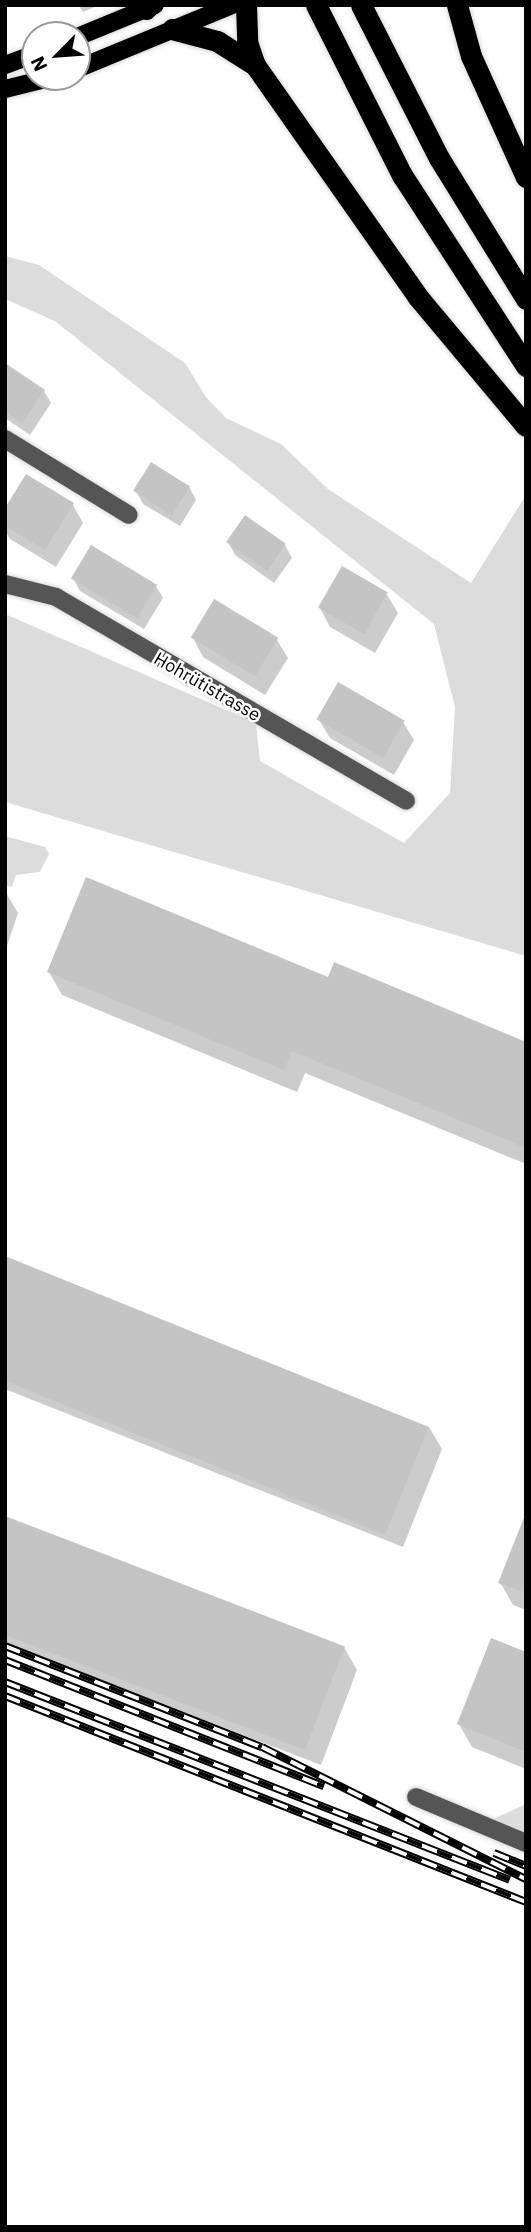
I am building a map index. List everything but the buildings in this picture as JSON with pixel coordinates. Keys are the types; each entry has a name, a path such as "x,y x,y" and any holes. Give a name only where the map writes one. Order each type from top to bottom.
{"highway":[{"path":"246,5 247,42 254,65 418,297 526,426"},
{"path":"316,5 402,175 526,366"},
{"path":"361,5 439,158 526,299"},
{"path":"457,5 471,56 526,177"},
{"path":"172,29 217,41 254,65"}],"main road":[{"path":"91,63 232,5"},
{"path":"91,31 150,7"}],"street":[{"path":"5,439 129,515"},
{"name":"Hohrütistrasse","path":"5,584 56,597 406,801"},
{"path":"416,1797 526,1843"}],"shaded area":[{"path":"5,256 39,265 185,363 206,397 226,418 281,444 328,489 471,583 526,495 526,956 5,802 5,614 256,723 260,761 404,843 450,793 455,707 434,624 55,321 5,299"},
{"path":"5,836 45,847 49,854 40,872 16,875 12,887 5,885"},
{"path":"526,1804 526,1834 493,1819"}],"railway":[{"path":"5,1646 262,1747 526,1879"},
{"path":"5,1660 324,1786"},
{"path":"5,1682 510,1880"},
{"path":"5,1696 526,1902"},
{"path":"494,1853 526,1866"}]}
